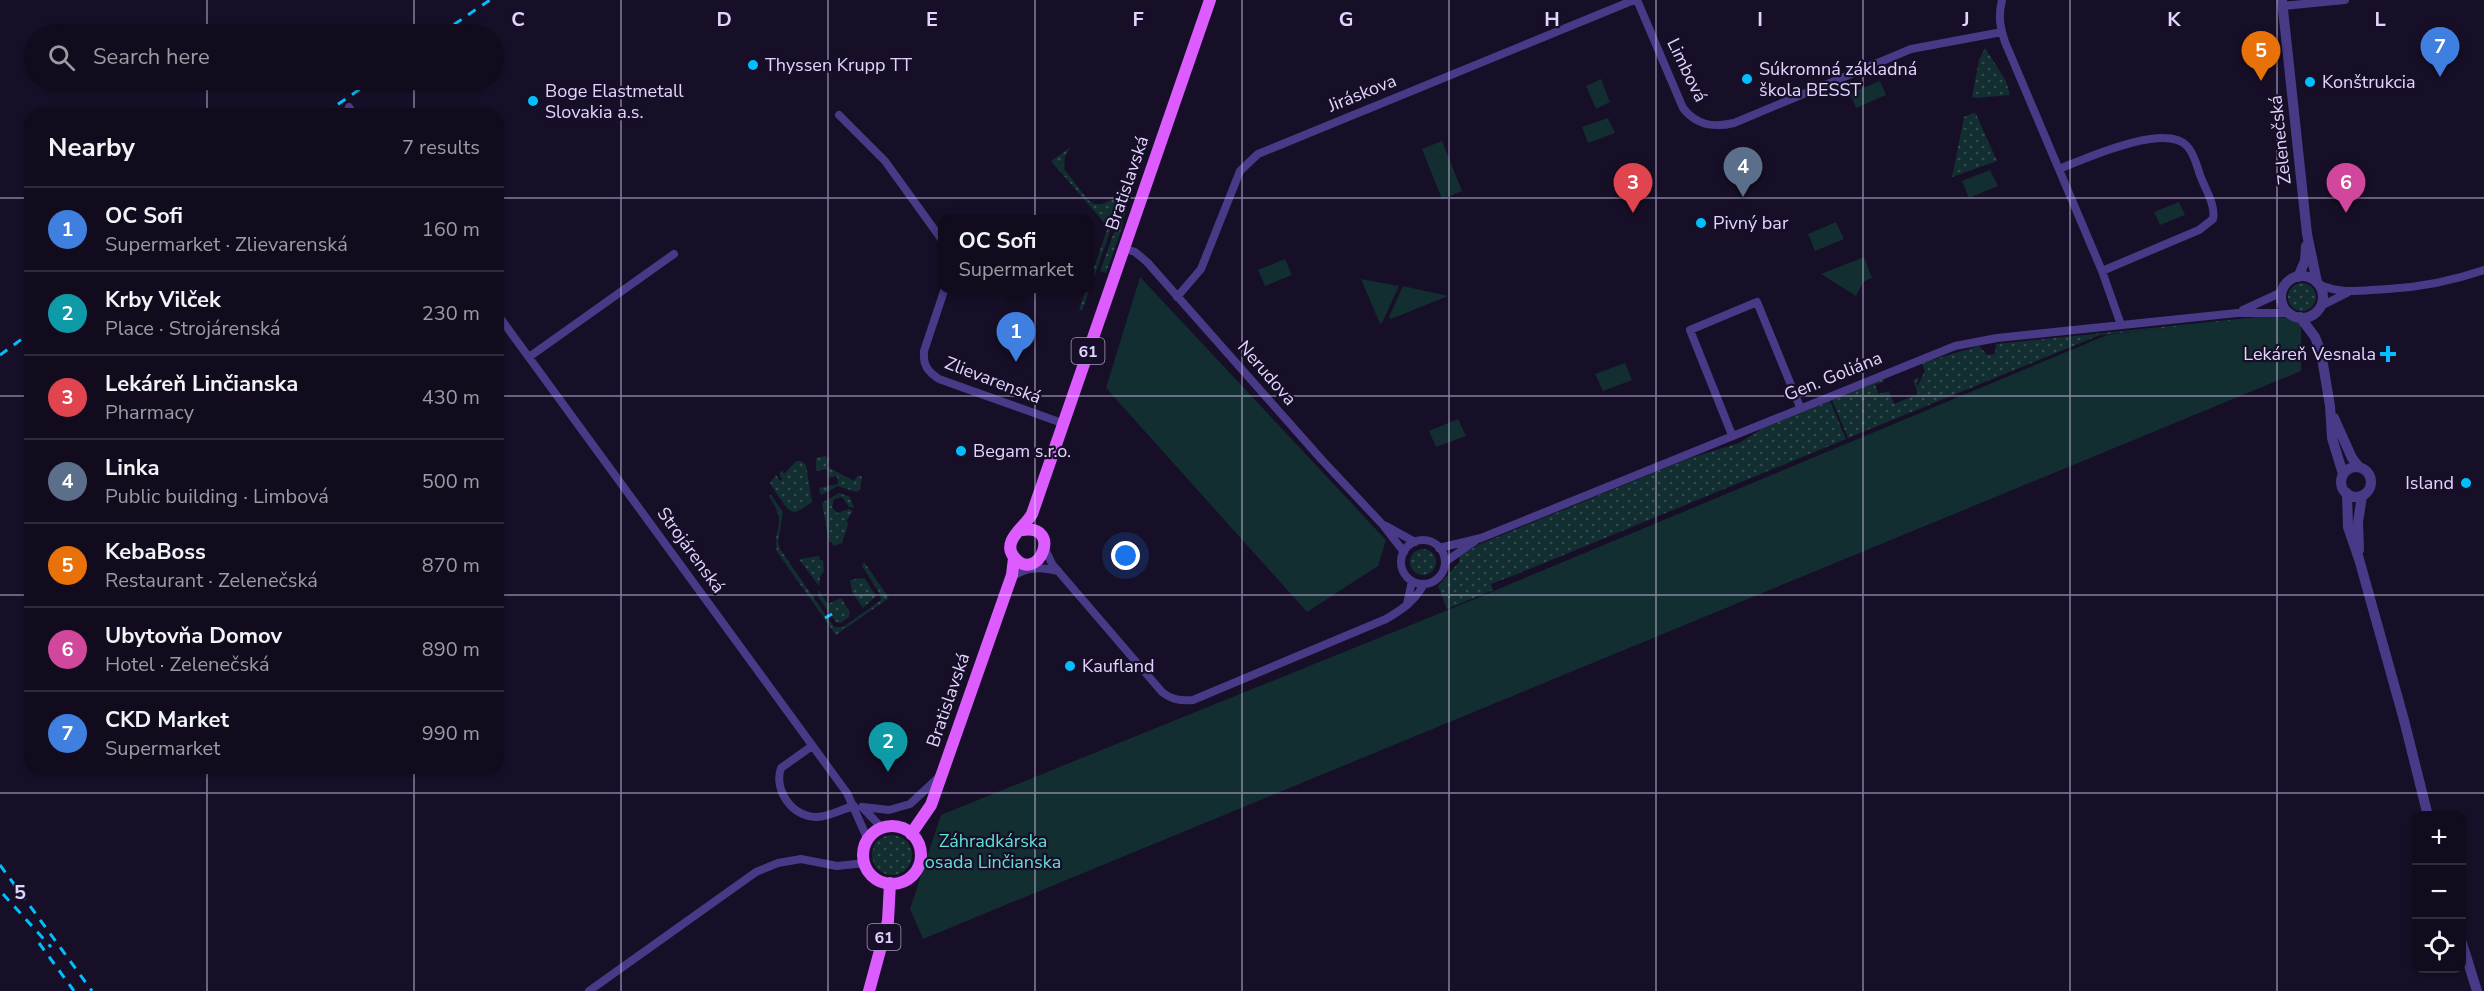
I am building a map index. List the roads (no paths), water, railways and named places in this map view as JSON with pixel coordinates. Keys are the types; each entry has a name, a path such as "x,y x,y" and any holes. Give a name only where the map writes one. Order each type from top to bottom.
{"main road":[{"name":"Bratislavská","path":"911,834 931,805 1011,577 1019,561 1010,548 1011,542 1032,514 1210,0"},
{"path":"1019,561 1035,562 1042,554 1042,538 1036,531 1032,514"},
{"path":"1022,530 1036,531"},
{"path":"899,827 911,834 919,845 919,865 906,880 890,883 875,878 865,863 864,851 868,840 882,828 899,827"},
{"name":"61","path":"869,991 888,921 890,883"}],"street":[{"name":"Limbová","path":"1636,0 1683,108 1693,118 1715,126 1734,123 1911,50 2002,32"},
{"name":"Jiráskova","path":"1177,297 1201,269 1240,171 1258,154 1636,0"},
{"path":"2002,0 1999,12 2002,32 2102,271 2119,313 2121,325"},
{"name":"Zelenečská","path":"2315,337 2318,309 2323,293 2318,284 2307,234 2282,3 2345,0"},
{"path":"839,115 885,161 938,234"},
{"path":"2059,169 2133,142 2152,139 2177,140 2189,147 2213,207 2214,219 2199,230 2102,271"},
{"name":"Zelenečská","path":"2298,277 2305,261 2307,234"},
{"name":"Nerudova","path":"1123,248 1140,255 1329,468 1383,525 1404,552"},
{"path":"529,357 674,254"},
{"path":"2359,467 2337,429 2315,337 2283,304 2282,292 2288,282 2298,277 2308,277 2318,284 2347,293 2432,285 2484,270"},
{"name":"Gen. Goliána","path":"2237,313 2282,292"},
{"name":"Zlievarenská","path":"943,293 924,351 924,362 928,372 939,379 1062,423"},
{"path":"2295,315 2318,309 2347,293"},
{"path":"1732,435 1690,330 1757,302 1800,407"},
{"name":"Gen. Goliána","path":"1480,538 1955,346 1997,338 2237,313 2295,315"},
{"name":"Strojárenská","path":"504,323 857,805"},
{"path":"2330,406 2331,438 2343,474 2341,482 2347,493 2348,527 2359,559 2427,811"},
{"path":"2343,474 2350,468 2359,467 2368,471 2371,479 2371,487 2362,496 2358,522 2359,559"},
{"path":"2347,493 2362,496"},
{"name":"Nerudova","path":"1383,525 1415,542"},
{"path":"1439,548 1480,538"},
{"path":"1445,562 1480,538"},
{"path":"1428,541 1439,548 1445,562 1444,569 1436,579 1424,584 1412,581 1403,571 1401,565 1404,552 1415,542 1428,541"},
{"path":"1042,554 1162,692 1171,699 1182,700 1193,700 1386,619 1417,597 1424,584"},
{"path":"1011,577 1025,569 1040,568 1058,571"},
{"path":"1406,607 1412,581"},
{"path":"812,746 781,768 778,782 786,801 802,813 815,818 857,805 890,810 910,804 919,798 925,788 941,776"},
{"path":"857,805 882,828"},
{"path":"857,805 868,840"},
{"path":"589,991 756,872 778,862 801,859 837,866 865,863"},
{"path":"2466,955 2477,991"}],"railway":[{"path":"455,24 490,0"},
{"path":"333,108 359,90"},
{"path":"0,355 24,337"},
{"path":"825,618 832,614"},
{"path":"0,865 92,991"},
{"path":"3,894 51,947"},
{"path":"39,943 74,991"}],"place":[{"name":"Thyssen Krupp TT","path":"753,65"},
{"name":"CKD Market","path":"2440,77"},
{"name":"Súkromná základná škola BESST","path":"1747,79"},
{"name":"KebaBoss","path":"2261,81"},
{"name":"Konštrukcia","path":"2310,82"},
{"name":"Boge Elastmetall Slovakia a.s.","path":"533,101"},
{"name":"Linka","path":"1743,197"},
{"name":"Lekáreň Linčianska","path":"1633,213"},
{"name":"Ubytovňa Domov","path":"2346,213"},
{"name":"Pivný bar","path":"1701,223"},
{"name":"Lekáreň Vesnala","path":"2388,354"},
{"name":"OC Sofi","path":"1016,362"},
{"name":"Begam s.r.o.","path":"961,451"},
{"name":"Island","path":"2466,483"},
{"name":"Kaufland","path":"1070,666"},
{"name":"Krby Vilček","path":"888,772"}],"park label":[{"name":"Záhradkárska osada Linčianska","path":"993,851"}]}
